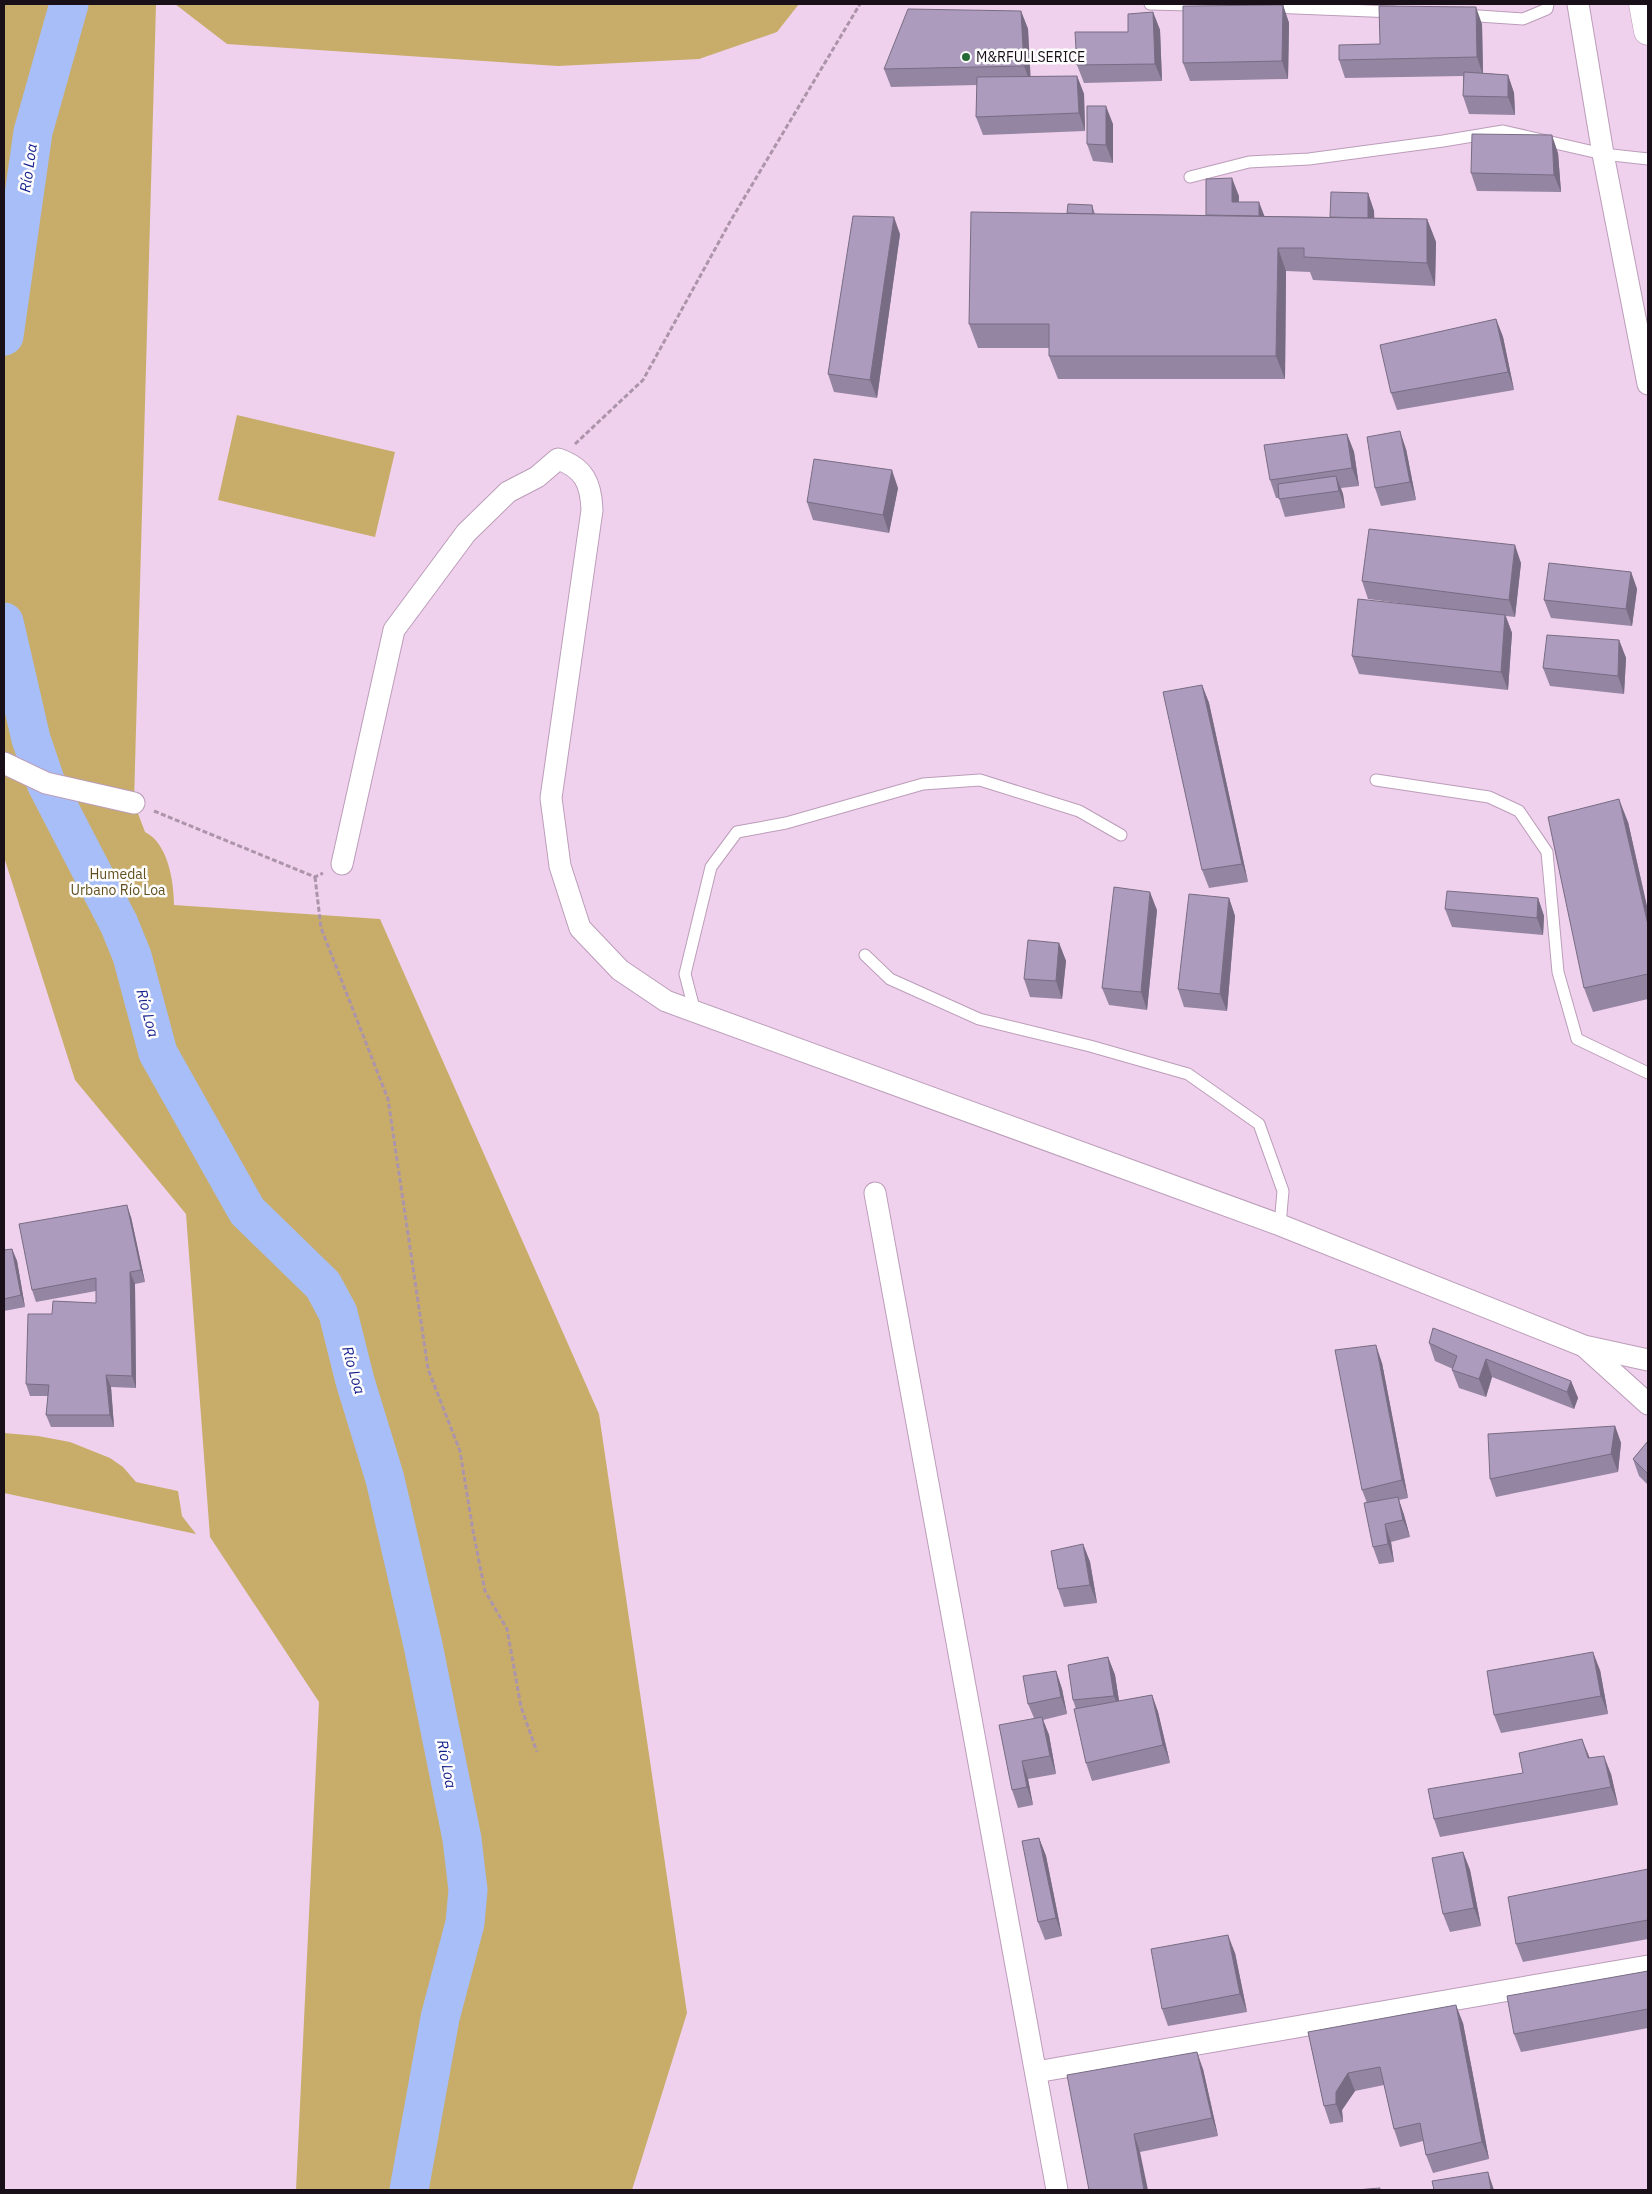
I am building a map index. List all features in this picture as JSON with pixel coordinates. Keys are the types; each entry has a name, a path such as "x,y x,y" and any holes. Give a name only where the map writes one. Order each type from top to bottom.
{"highway":[{"path":"1643,4 1648,31"}],"street":[{"path":"1578,4 1604,154 1648,384"},
{"path":"342,864 394,630 466,533 508,492 537,477 558,459 572,464 583,475 592,490 592,510 551,798 560,866 580,928 620,970 666,1001 1280,1225 1584,1346 1648,1360"},
{"path":"4,763 46,783 134,803"},
{"path":"875,1193 1057,2190"},
{"path":"1584,1346 1648,1404"},
{"path":"1036,2072 1648,1966"}],"lane":[{"path":"1150,4 1408,12"},
{"path":"1456,15 1523,19 1547,9 1548,4"},
{"path":"1190,177 1248,162 1309,159 1503,131 1604,154 1648,159"},
{"path":"695,1012 685,974 711,867 737,832 786,823 923,784 980,780 1079,811 1121,835"},
{"path":"1376,780 1489,797 1519,811 1546,852 1558,972 1577,1039 1648,1073"},
{"path":"865,955 890,979 979,1019 1090,1046 1188,1074 1259,1124 1283,1191 1280,1225"}],"path":[{"path":"558,459 643,380 731,220 860,4"},
{"path":"134,803 315,877 342,864"},
{"path":"315,877 321,928 388,1100 428,1369 460,1451 485,1591 508,1629 521,1708 537,1752"}],"green space":[{"name":"Humedal Urbano Río Loa","path":"4,4 156,4 134,803 145,832 153,837 159,845 168,864 173,885 174,905 380,919 599,1414 687,2013 632,2190 296,2190 319,1702 210,1537 186,1214 75,1080 4,857"},
{"path":"175,4 799,4 777,32 699,59 558,66 227,44"},
{"path":"237,415 395,452 375,537 218,500"},
{"path":"4,1433 38,1436 70,1442 110,1458 123,1467 136,1482 178,1491 182,1516 196,1534 4,1493"}],"building":[{"path":"1283,5 1282,61 1183,63 1183,6"},
{"path":"1379,6 1476,7 1477,57 1339,60 1339,45 1380,44"},
{"name":"M&RFULLSERICE","path":"908,9 1021,11 1024,66 884,69"},
{"path":"1153,12 1155,64 1077,65 1075,32 1128,32 1128,14"},
{"path":"1464,72 1508,75 1508,97 1463,96"},
{"path":"1077,76 1079,113 976,117 977,77"},
{"path":"1087,106 1106,106 1106,145 1087,144"},
{"path":"1472,134 1552,135 1554,175 1471,173"},
{"path":"1232,178 1232,202 1259,202 1259,216 1206,215 1206,179"},
{"path":"1331,192 1368,193 1368,218 1330,217"},
{"path":"1068,204 1092,205 1093,214 1067,213"},
{"path":"971,212 1427,219 1427,263 1304,257 1304,248 1278,248 1276,356 1049,356 1049,324 969,324"},
{"path":"853,216 894,217 870,380 828,374"},
{"path":"1496,319 1508,372 1391,393 1380,345"},
{"path":"1400,431 1410,482 1375,488 1367,437"},
{"path":"1347,434 1352,468 1270,480 1264,445"},
{"path":"814,459 892,470 883,515 807,502"},
{"path":"1336,476 1339,491 1279,499 1278,484"},
{"path":"1369,529 1515,545 1509,600 1362,581"},
{"path":"1549,563 1631,572 1626,609 1544,600"},
{"path":"1358,599 1505,615 1501,672 1352,656"},
{"path":"1547,635 1619,640 1618,676 1543,668"},
{"path":"1202,685 1242,864 1202,870 1163,692"},
{"path":"1619,799 1648,925 1648,974 1584,988 1548,817"},
{"path":"1114,887 1150,892 1141,992 1102,988"},
{"path":"1447,891 1538,898 1537,918 1445,909"},
{"path":"1189,894 1229,898 1220,994 1178,989"},
{"path":"1028,940 1059,943 1056,981 1024,979"},
{"path":"127,1205 141,1270 130,1272 132,1376 106,1375 110,1415 46,1415 49,1385 26,1384 28,1314 52,1314 53,1301 96,1303 96,1278 32,1290 19,1224"},
{"path":"12,1249 21,1295 4,1299 4,1250"},
{"path":"1433,1328 1571,1381 1567,1392 1486,1359 1479,1379 1452,1370 1457,1356 1429,1343"},
{"path":"1376,1345 1402,1480 1362,1490 1335,1350"},
{"path":"1615,1426 1611,1454 1490,1479 1488,1434"},
{"path":"1648,1441 1648,1474 1633,1459"},
{"path":"1398,1497 1403,1520 1385,1524 1388,1544 1373,1547 1364,1503"},
{"path":"1083,1544 1090,1585 1058,1589 1051,1551"},
{"path":"1593,1652 1601,1696 1494,1715 1487,1671"},
{"path":"1108,1657 1114,1696 1073,1700 1068,1665"},
{"path":"1056,1671 1061,1697 1028,1704 1023,1676"},
{"path":"1152,1695 1163,1745 1086,1763 1074,1709"},
{"path":"1042,1717 1050,1756 1022,1761 1027,1787 1012,1790 999,1725"},
{"path":"1582,1739 1588,1758 1604,1756 1611,1787 1434,1819 1428,1789 1523,1773 1519,1753"},
{"path":"1039,1838 1056,1918 1038,1922 1022,1841"},
{"path":"1463,1852 1474,1908 1443,1914 1432,1858"},
{"path":"1648,1869 1648,1920 1516,1944 1508,1897"},
{"path":"1228,1935 1240,1994 1162,2009 1151,1949"},
{"path":"1648,1971 1648,2009 1514,2034 1507,1996"},
{"path":"1456,2005 1482,2142 1426,2155 1420,2123 1394,2129 1380,2067 1348,2073 1336,2092 1336,2104 1324,2106 1308,2032"},
{"path":"1197,2052 1212,2118 1134,2134 1144,2190 1089,2190 1067,2075"},
{"path":"1488,2172 1491,2190 1434,2190 1432,2181"},
{"path":"1380,2188 1380,2190 1356,2190"}],"waterway":[{"name":"Río Loa","path":"4,336 33,132 69,4"},
{"name":"Río Loa","path":"4,622 31,739 46,783 119,924 132,956 158,1053 247,1211 323,1285 338,1313 355,1381 385,1479 423,1645 462,1839 468,1890 465,1923 440,2018 409,2190"}],"place":[{"name":"M&RFULLSERICE","path":"966,57"}]}
